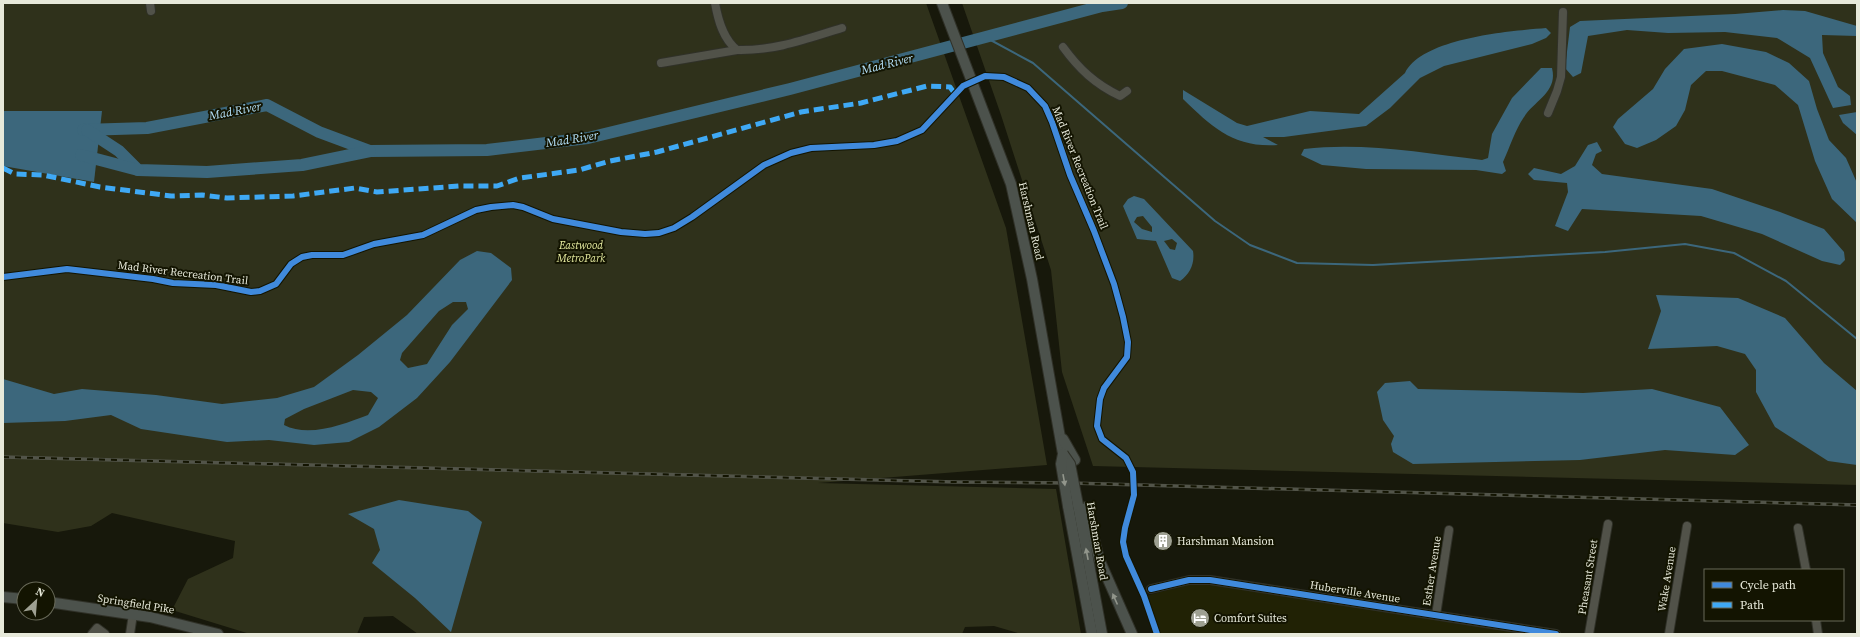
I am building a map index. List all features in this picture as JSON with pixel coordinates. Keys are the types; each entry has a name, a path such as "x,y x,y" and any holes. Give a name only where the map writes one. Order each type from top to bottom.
{"main road":[{"name":"Harshman Road","path":"943,4 978,93 1013,189 1034,287 1063,454 1061,464 1077,506 1102,634"},
{"path":"1058,430 1075,460 1077,506 1098,559 1132,634"},
{"name":"Harshman Road","path":"1077,506 1092,634"},
{"path":"3,596 16,598"},
{"name":"Springfield Pike","path":"56,603 133,614 179,623 218,634"}],"street":[{"path":"715,3 723,31 730,43 737,50"},
{"path":"1548,113 1561,77 1563,12"},
{"path":"661,63 737,50 777,48 842,28"},
{"path":"1063,47 1078,67 1092,80 1120,96 1127,91"},
{"name":"Pheasant Street","path":"1589,634 1608,524"},
{"name":"Wake Avenue","path":"1669,634 1687,526"},
{"path":"1798,528 1806,569"},
{"name":"Esther Avenue","path":"1436,615 1449,530"},
{"name":"Huberville Avenue","path":"1151,589 1189,580 1210,580 1556,634"},
{"path":"130,634 133,614"},
{"path":"1816,621 1818,634"},
{"path":"92,634 97,628 105,634"}],"shaded area":[{"path":"1193,583 1212,583 1528,634 1159,634 1146,596"}],"green space":[{"name":"Eastwood MetroPark","path":"3,3 926,3 1006,228 1047,465 818,483 1056,489 1081,634 1021,634 994,626 965,627 962,634 418,634 393,616 364,617 357,634 250,634 172,610 188,579 233,558 235,541 112,513 91,526 58,532 3,523"},
{"path":"962,3 1857,3 1857,485 1093,466 1062,372 1051,270 1001,115"}],"water":[{"path":"1783,10 1805,11 1857,26 1857,36 1822,35 1823,53 1838,87 1850,96 1851,105 1833,108 1810,58 1777,38 1725,32 1668,33 1627,30 1588,36 1581,73 1573,77 1565,68 1570,27 1580,21 1735,14"},
{"path":"1546,28 1551,33 1546,38 1532,44 1444,66 1420,78 1390,108 1366,126 1284,137 1263,137 1278,145 1249,143 1225,134 1204,119 1183,99 1183,90 1237,123 1247,126 1310,111 1359,114 1405,73 1414,61 1429,52 1468,38 1511,31"},
{"path":"1722,44 1766,52 1789,63 1809,81 1817,109 1829,140 1846,158 1857,183 1857,223 1832,199 1815,161 1798,105 1775,85 1722,71 1706,71 1691,85 1685,110 1676,126 1656,140 1637,148 1625,144 1613,127 1618,119 1653,89 1665,69 1684,49"},
{"path":"1541,68 1552,68 1552,83 1549,90 1529,111 1521,122 1503,162 1506,171 1502,174 1476,170 1366,169 1322,165 1301,155 1304,149 1349,147 1393,149 1482,160 1488,158 1492,134 1512,98"},
{"path":"3,111 102,111 94,182 3,166"},
{"path":"1857,112 1857,135 1843,123 1839,115"},
{"path":"1597,142 1602,151 1596,154 1592,165 1602,174 1712,189 1780,212 1824,229 1844,252 1845,260 1840,265 1822,261 1762,234 1701,216 1582,209 1568,231 1555,226 1568,192 1567,183 1534,180 1528,174 1534,168 1561,174 1575,166 1588,145"},
{"path":"1134,196 1144,199 1193,251 1191,268 1187,275 1180,281 1172,278 1156,241 1137,239 1123,206 1128,199","holes":["1143,216 1152,227 1152,232 1142,229 1134,222 1137,217","1172,239 1177,243 1175,250 1170,249 1164,241"]},
{"path":"477,251 491,253 511,268 512,280 450,362 417,398 379,427 349,442 314,445 269,440 227,442 141,429 111,415 65,421 3,423 3,379 54,394 82,389 156,395 222,404 277,398 314,387 358,355 407,315 460,260","holes":["453,302 466,302 468,309 452,325 427,364 408,368 400,360 402,353 439,311","353,390 371,392 378,398 368,415 337,426 315,430 294,429 284,425 285,419 304,409"]},
{"path":"1656,295 1738,298 1785,318 1824,363 1857,391 1857,465 1828,461 1775,427 1756,392 1756,370 1745,354 1717,346 1648,349 1661,311"},
{"path":"1410,381 1418,389 1583,393 1652,389 1720,407 1749,445 1735,455 1665,450 1580,460 1413,464 1393,452 1391,444 1394,436 1383,420 1377,392 1385,383"},
{"path":"399,500 468,511 482,522 451,632 415,598 372,563 380,550 374,529 348,514"}],"waterway":[{"name":"Mad River","path":"83,130 147,128 267,105 319,132 370,151 487,150 588,138 790,89 1102,6 1122,3"},
{"path":"985,37 1033,63 1215,221 1250,245 1297,263 1373,265 1605,252 1685,244 1734,253 1786,281 1857,339"},
{"path":"87,130 119,151 138,170 207,172 302,165 370,151"},
{"name":"Mad River","path":"81,155 138,170"}],"railway":[{"path":"3,457 955,482 1070,483 1857,505"}],"marked path":[{"path":"3,168 15,174 43,175 100,187 171,196 202,195 227,198 293,196 355,188 377,192 460,186 497,186 520,178 579,170 610,161 657,152 801,112 861,103 927,86 950,87 955,94"}],"cycle path":[{"name":"Mad River Recreation Trail","path":"3,277 67,269 153,279 173,283 216,285 251,292 260,291 276,284 291,264 302,257 312,255 343,255 374,244 423,235 476,210 513,205 523,207 553,219 621,232 645,234 659,233 674,228 692,217 764,165 791,153 811,148 874,145 897,141 922,130 963,86 985,76 1004,77 1028,88 1045,106 1070,175 1094,231 1114,284 1128,342 1127,357 1104,388 1100,399 1097,426 1102,439 1126,458 1133,472 1134,495 1125,528 1123,542 1126,556 1144,596 1157,634"},
{"path":"1151,589 1189,580 1210,580 1556,634"}],"place":[{"name":"Harshman Mansion","path":"1163,541"},
{"name":"Comfort Suites","path":"1200,618"}]}
